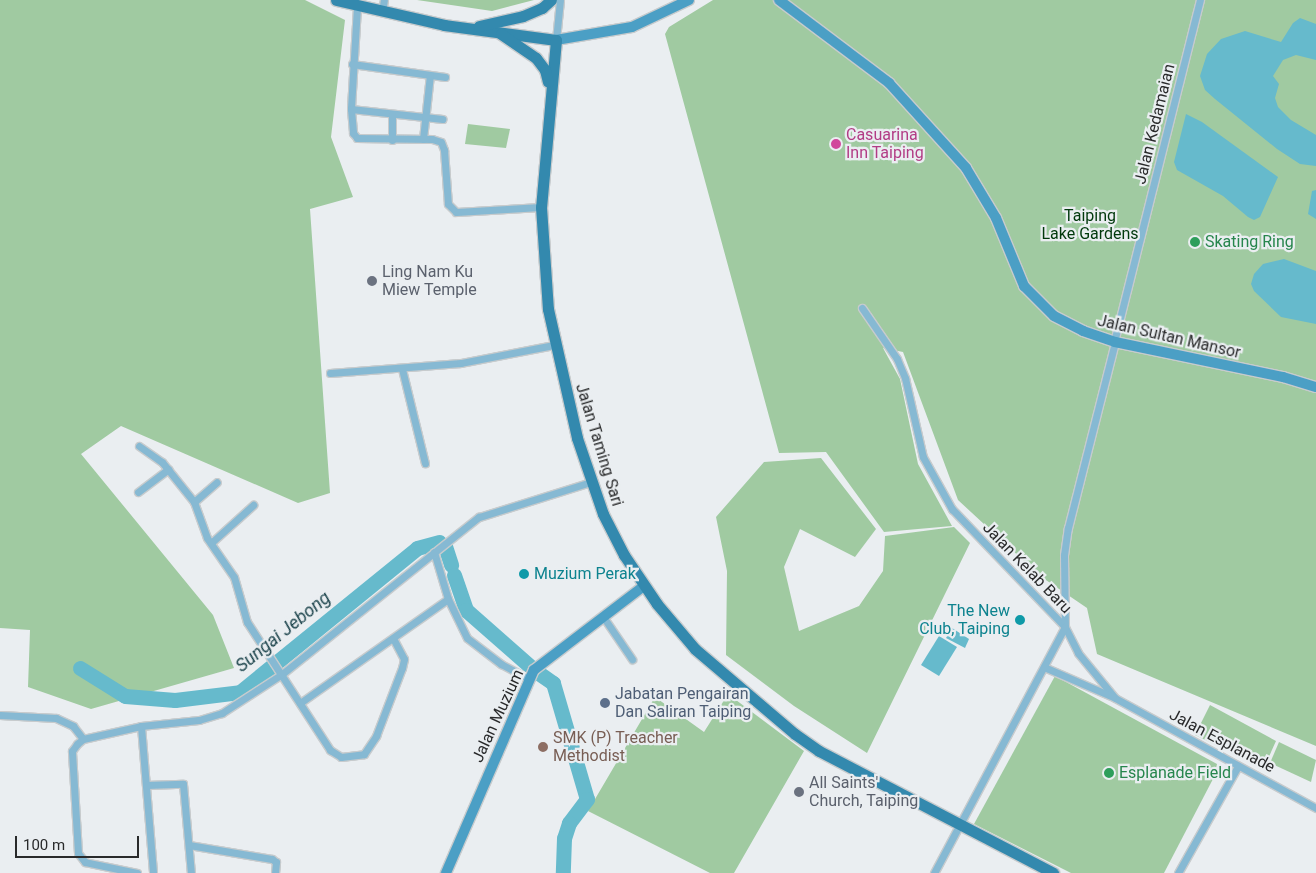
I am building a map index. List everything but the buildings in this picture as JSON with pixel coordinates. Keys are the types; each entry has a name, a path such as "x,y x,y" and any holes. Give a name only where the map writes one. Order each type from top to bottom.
{"main road":[{"path":"336,0 357,7 468,28 556,40"},
{"path":"468,28 523,16 542,8 551,0"},
{"path":"500,33 536,58 545,70 550,91"},
{"name":"Jalan Taming Sari","path":"556,40 541,207 544,278 554,346 591,482 614,536 644,586 695,649 795,734 819,751 1053,873"}],"street":[{"path":"382,12 384,0"},
{"path":"560,0 556,40 632,27 689,0"},
{"name":"Jalan Sultan Mansor","path":"779,0 890,83 966,168 996,218 1024,286 1038,303 1072,326 1115,342 1283,377 1316,387"},
{"name":"Jalan Kedamaian","path":"1065,627 1064,555 1068,528 1200,0"},
{"path":"357,7 352,64 351,109 353,133 357,138 423,139 441,142 444,150 448,204 456,212 541,207"},
{"path":"352,64 445,77"},
{"path":"423,139 430,75"},
{"path":"351,109 442,120"},
{"path":"392,114 392,140"},
{"name":"Jalan Kelab Baru","path":"862,308 897,359 905,378 924,457 952,509 1065,627 934,873"},
{"path":"330,373 462,363 554,346"},
{"path":"402,369 425,463"},
{"path":"138,446 168,469 194,502 211,543 234,577 247,622 336,755 348,758 364,754 376,736 404,659 394,640"},
{"path":"138,492 168,469"},
{"path":"194,502 218,482"},
{"path":"137,873 127,872 81,858 72,751 77,744 84,738 142,726 199,720 222,713 282,674 487,512 591,482"},
{"path":"211,543 253,505"},
{"path":"434,552 448,599 467,638 501,664 529,679"},
{"name":"Jalan Muzium","path":"446,873 529,679 540,664 604,618 644,586"},
{"path":"300,703 394,640 448,599"},
{"path":"604,618 632,659"},
{"name":"Jalan Esplanade","path":"1065,627 1082,659 1115,698"},
{"name":"Jalan Esplanade","path":"1044,667 1115,698 1316,808"},
{"path":"0,715 56,718 73,726 84,738"},
{"path":"142,726 153,873"},
{"path":"1178,873 1238,766"},
{"path":"146,785 183,784 191,873"},
{"path":"189,845 272,858 276,862 275,873"}],"green space":[{"path":"0,0 305,0 345,20 331,137 353,197 310,209 330,493 298,503 121,426 81,454 213,615 234,668 91,709 28,687 30,630 0,628"},
{"path":"417,0 534,0 492,11"},
{"name":"Taiping Lake Gardens","path":"713,0 1316,0 1316,746 1097,654 1087,608 1040,576 958,500 903,352 883,348 900,379 918,464 952,526 884,532 826,452 779,453 665,34 669,27"},
{"path":"468,124 510,129 506,148 465,144"},
{"path":"821,458 876,529 855,557 800,529 784,567 799,631 859,606 883,571 885,536 954,527 970,543 867,753 794,706 726,655 727,571 716,517 764,462"},
{"name":"Esplanade Field","path":"1055,676 1217,764 1214,777 1164,873 1071,873 974,824"},
{"path":"728,694 804,751 734,873 710,873 588,811 655,697 704,732"},
{"path":"1210,705 1276,741 1267,761 1229,744 1226,750 1195,735"},
{"path":"1279,742 1316,760 1311,782 1270,763"}],"water":[{"path":"1300,18 1316,24 1316,60 1296,55 1283,60 1273,76 1279,84 1275,98 1278,107 1291,120 1316,135 1316,166 1300,164 1277,149 1205,90 1200,76 1207,54 1221,39 1245,31 1281,42 1293,23"},
{"path":"1186,114 1202,122 1278,177 1260,217 1254,220 1248,217 1223,196 1177,170 1174,162"},
{"path":"1316,190 1316,219 1308,214 1312,191"},
{"path":"1284,259 1316,271 1316,324 1281,317 1254,291 1251,284 1254,274 1263,264"},
{"path":"952,628 969,639 965,648 946,638"},
{"path":"939,636 957,647 939,676 921,665"}],"waterway":[{"name":"Sungai Jebong","path":"80,668 125,696 175,700 240,692 417,548 439,542"},
{"name":"Sungai Jebong","path":"445,546 451,565"},
{"name":"Sungai Jebong","path":"454,575 466,610 532,668"},
{"name":"Sungai Jebong","path":"540,674 553,683 587,799 569,823 564,838 563,873"}],"place":[{"name":"Casuarina Inn Taiping","path":"836,144"},
{"name":"Skating Ring","path":"1195,242"},
{"name":"Ling Nam Ku Miew Temple","path":"372,281"},
{"name":"Muzium Perak","path":"524,574"},
{"name":"The New Club, Taiping","path":"1020,620"},
{"name":"Jabatan Pengairan Dan Saliran Taiping","path":"605,703"},
{"name":"SMK (P) Treacher Methodist","path":"543,747"},
{"name":"Esplanade Field","path":"1109,773"},
{"name":"All Saints' Church, Taiping","path":"799,792"}]}
